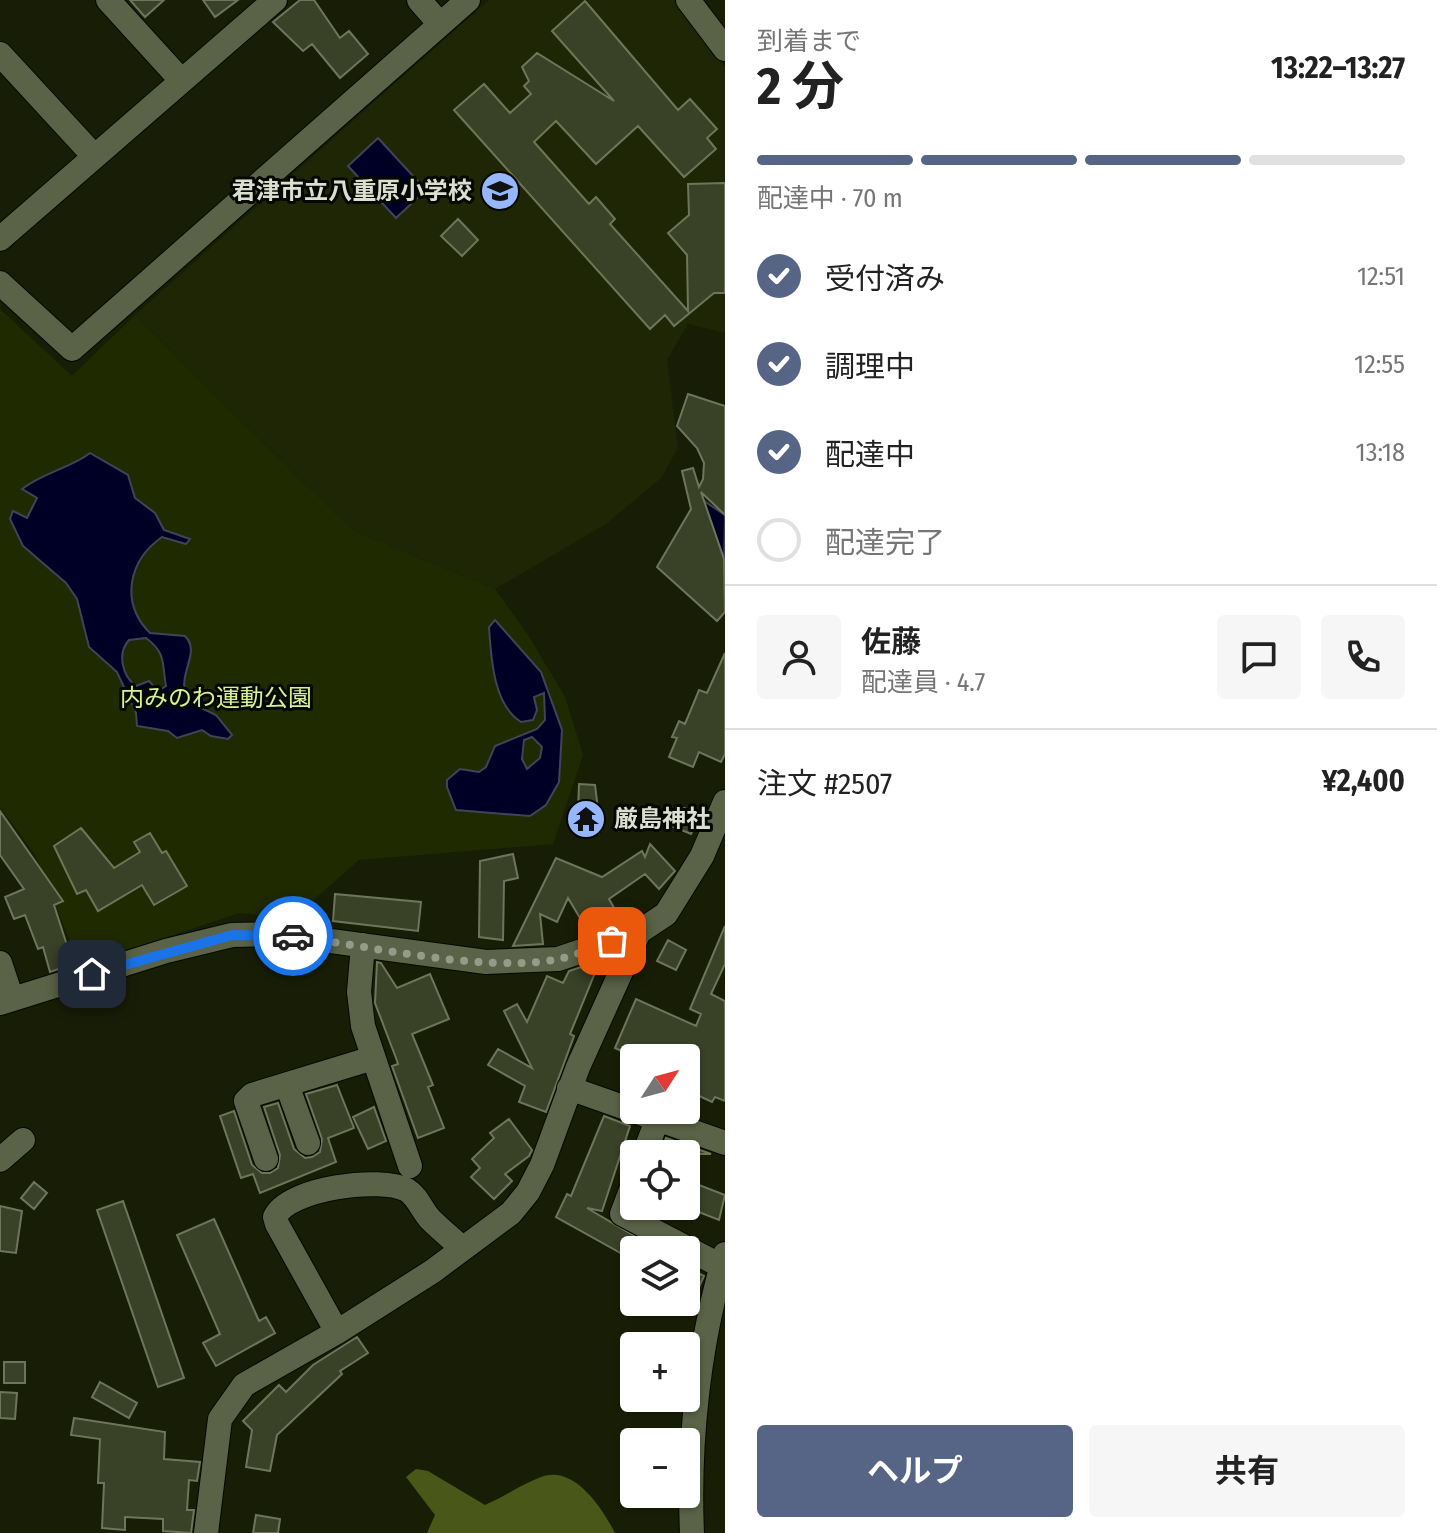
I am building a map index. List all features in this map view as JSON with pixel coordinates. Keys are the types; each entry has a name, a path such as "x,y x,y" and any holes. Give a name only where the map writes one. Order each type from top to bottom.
{"street":[{"path":"108,0 180,79"},
{"path":"419,0 440,24"},
{"path":"0,283 72,349 468,0"},
{"path":"688,0 725,49"},
{"path":"0,239 265,3"},
{"path":"0,54 94,156"},
{"path":"0,963 6,1001 166,951 232,935 279,934 486,962 529,963 558,959 639,932 666,914 718,834 725,802"},
{"path":"206,1533 220,1419 244,1385 337,1332 462,1248 511,1213 528,1192 542,1165 569,1088 639,932"},
{"path":"363,945 359,992 363,1026 410,1166"},
{"path":"266,1159 246,1101 252,1095 373,1058"},
{"path":"287,1085 308,1143"},
{"path":"569,1088 620,1105"},
{"path":"674,1124 725,1143"},
{"path":"0,1160 23,1140"},
{"path":"337,1332 277,1224 275,1217 286,1202 317,1190 398,1186 411,1192 430,1218 462,1248"},
{"path":"635,1220 723,1260 698,1396 690,1489 692,1533"}],"shaded area":[{"name":"君津市立八重原小学校","path":"489,0 673,0 725,67 725,333 688,324 667,360 678,448 661,478 606,524 495,589 352,530 135,315"}],"green space":[{"name":"内みのわ運動公園","path":"0,309 72,376 135,315 352,530 495,589 528,635 565,697 583,755 553,844 359,860 293,918 239,913 80,966 36,856 0,807"},
{"path":"416,1469 428,1471 485,1505 541,1477 565,1477 595,1501 615,1533 427,1533 435,1515 406,1477"}],"water":[{"path":"378,138 426,190 396,218 348,166"},
{"path":"90,453 128,475 135,498 155,513 164,530 190,539 186,544 162,537 150,547 135,570 132,583 134,609 150,633 185,636 191,650 184,681 187,701 216,715 232,735 228,739 211,736 202,730 177,738 168,731 137,726 136,713 117,672 89,647 77,599 66,583 23,546 10,519 13,511 27,518 37,498 22,489","holes":["146,638 162,660 166,686 158,691 149,681 136,686 131,682 122,658 129,640"]},
{"path":"704,501 725,515 724,571"},
{"path":"495,620 541,672 562,730 559,782 546,805 530,816 456,810 447,787 447,780 460,769 479,772 486,767 495,746 537,729 545,720 544,693 534,697 537,710 533,720 521,722 504,704 495,679 489,627","holes":["532,737 542,747 540,758 527,769 522,759 524,740"]}],"building":[{"path":"130,0 164,0 145,17"},
{"path":"203,0 238,0 215,17"},
{"path":"300,0 314,0 340,38 349,31 368,54 340,78 312,44 303,51 273,22"},
{"path":"585,1 678,110 690,99 717,129 707,138 716,149 684,177 638,126 596,164 556,121 534,142 589,204 596,197 615,219 610,224 688,311 687,255 668,233 689,215 688,184 725,183 725,293 714,293 674,326 665,315 650,329 454,110 484,84 510,113 531,94 524,86 529,81 522,67 537,53 614,101 552,31"},
{"path":"458,219 478,240 462,256 441,236"},
{"path":"688,394 725,406 725,515 701,492 724,559 725,612 717,621 657,567 691,509 682,471 693,468 699,487 703,479 704,463 697,448 677,426"},
{"path":"725,653 725,754 721,762 699,752 693,767 669,757 677,738 672,737 679,721 685,724 699,690 707,693"},
{"path":"579,784 595,785 600,826 575,832 571,812 578,810"},
{"path":"684,808 699,814 691,834 662,822"},
{"path":"0,811 63,901 54,905 73,964 50,972 43,947 38,949 25,915 14,919 5,897 24,889 0,855"},
{"path":"81,828 114,868 140,852 134,842 150,833 162,853 166,851 187,886 154,905 142,885 98,911 86,890 77,894 54,846"},
{"path":"650,844 675,871 659,889 645,874 609,899 620,918 589,933 568,898 557,922 540,914 543,944 513,946 556,858 602,877 642,851 645,857"},
{"path":"513,854 518,878 504,881 503,940 479,937 480,861"},
{"path":"335,894 421,902 418,931 333,921"},
{"path":"725,926 725,964 711,994 725,1001 725,1101 715,1097 712,1102 700,1096 700,1044 620,1044 620,1050 615,1048 636,999 696,1026 701,1014 690,1009"},
{"path":"668,940 686,950 676,970 657,961"},
{"path":"377,962 381,963 397,988 430,974 449,1019 412,1034 433,1085 428,1087 444,1128 418,1138 392,1066 398,1064 375,1003"},
{"path":"590,964 597,968 570,1034 574,1036 546,1112 519,1102 525,1086 488,1065 498,1049 532,1068 504,1011 517,1004 527,1022 547,976 563,983 569,971"},
{"path":"337,1085 354,1128 328,1138 336,1162 260,1193 253,1174 241,1178 220,1116 234,1111 252,1165 262,1173 270,1173 278,1168 280,1155 264,1107 278,1103 294,1149 305,1158 312,1157 320,1152 322,1139 306,1094"},
{"path":"374,1107 386,1141 368,1149 353,1117"},
{"path":"604,1116 630,1126 625,1140 620,1140 620,1156 602,1211 587,1208 634,1236 620,1236 620,1253 556,1217 567,1194 571,1196"},
{"path":"509,1119 532,1150 529,1156 505,1174 512,1181 494,1199 471,1177 480,1168 472,1159 494,1138 490,1133"},
{"path":"34,1182 47,1193 34,1209 21,1198"},
{"path":"700,1185 725,1195 719,1220 700,1213"},
{"path":"123,1201 184,1378 158,1387 97,1210"},
{"path":"0,1206 22,1211 16,1253 0,1251"},
{"path":"214,1219 259,1321 266,1317 275,1333 216,1366 203,1343 220,1334 177,1235"},
{"path":"357,1337 368,1353 340,1371 342,1374 277,1435 270,1471 246,1467 252,1430 243,1421 279,1385 286,1392 313,1365"},
{"path":"4,1362 25,1362 25,1383 4,1383"},
{"path":"100,1382 137,1403 129,1418 92,1397"},
{"path":"0,1392 17,1393 15,1419 0,1418"},
{"path":"74,1418 165,1432 164,1459 200,1462 197,1481 189,1480 187,1510 194,1510 191,1533 163,1531 163,1519 125,1517 125,1530 102,1528 104,1483 98,1483 100,1439 71,1435"},
{"path":"256,1515 280,1519 278,1533 253,1533"}],"way so far":[{"path":"293,936 486,962 529,963 558,959 612,941"}],"place":[{"name":"君津市立八重原小学校","path":"500,191"},
{"name":"厳島神社","path":"586,819"}],"route":[{"path":"92,974 232,935 293,936"}]}
